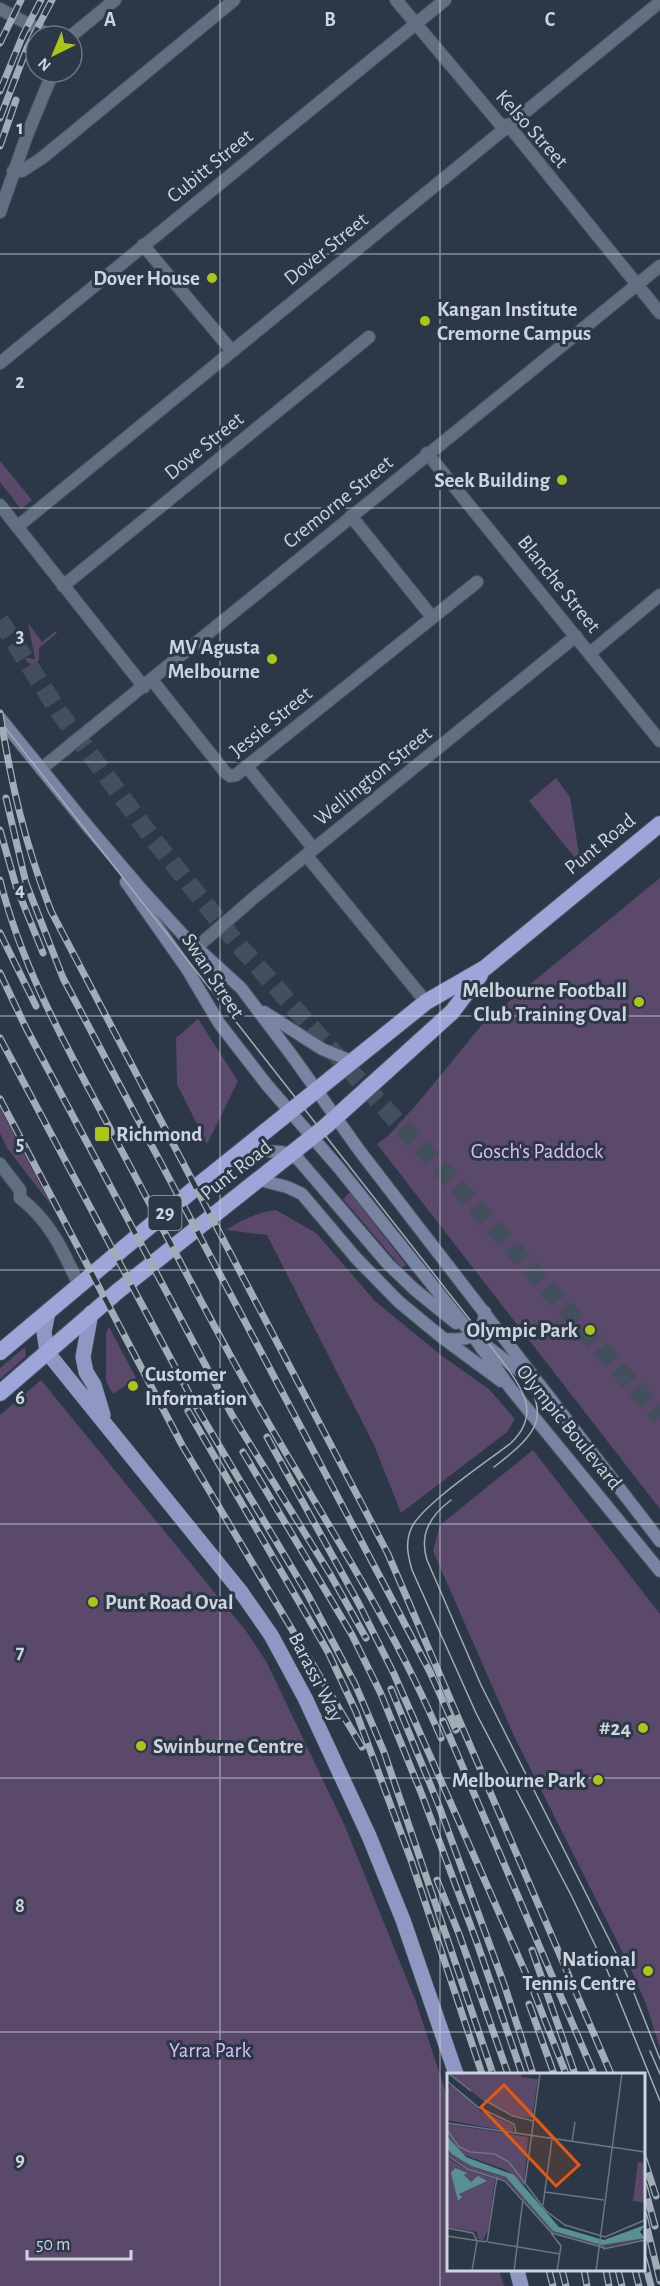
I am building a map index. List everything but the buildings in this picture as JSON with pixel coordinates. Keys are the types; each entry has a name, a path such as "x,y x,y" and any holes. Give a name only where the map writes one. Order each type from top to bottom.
{"highway":[{"name":"Punt Road","path":"0,1352 243,1150 426,1002 484,968 660,824"},
{"name":"Punt Road","path":"0,1393 92,1313 292,1155 335,1118 452,1012 484,968"}],"main road":[{"name":"Swan Street","path":"0,718 142,890 197,947 230,976 248,997 335,1118"},
{"name":"Swan Street","path":"90,829 187,969 211,1012 312,1137"},
{"path":"248,997 271,1017 322,1049 354,1062"},
{"name":"Olympic Boulevard","path":"335,1118 660,1541"},
{"name":"Olympic Boulevard","path":"312,1137 473,1336 511,1389 660,1571"},
{"path":"243,1150 292,1155 305,1164 367,1241 402,1278 473,1336 541,1387"},
{"path":"260,1180 287,1187 302,1194 378,1282 404,1307 511,1389"},
{"path":"47,1352 44,1332 48,1312"},
{"path":"444,1339 461,1340 473,1336 483,1326 485,1312"},
{"path":"92,1313 83,1346 83,1362 94,1385 106,1424"},
{"name":"Barassi Way","path":"47,1352 251,1605 271,1635 305,1698 369,1836 403,1920 456,2073"},
{"path":"518,2271 521,2286"}],"street":[{"path":"84,25 115,0"},
{"path":"13,171 22,171 42,158 234,0"},
{"name":"Kelso Street","path":"396,0 500,124 509,126 660,313"},
{"name":"Cubitt Street","path":"0,363 445,0"},
{"name":"Dover Street","path":"17,527 660,2"},
{"path":"0,9 28,24"},
{"path":"0,212 13,171 48,84"},
{"path":"143,245 232,351"},
{"name":"Cremorne Street","path":"41,769 148,684 427,453 660,266"},
{"name":"Dove Street","path":"63,586 369,337"},
{"name":"Blanche Street","path":"427,453 660,741"},
{"path":"0,505 63,586 148,684"},
{"path":"351,516 432,617"},
{"name":"Jessie Street","path":"148,684 225,772 230,776 236,775 477,582"},
{"path":"590,653 660,595"},
{"name":"Wellington Street","path":"197,947 257,895 576,636"},
{"path":"247,767 426,1002"},
{"path":"0,1164 20,1190 20,1198 44,1221 56,1237 79,1285"}],"green space":[{"path":"0,461 32,500 21,509 0,482"},
{"path":"28,623 42,642 56,631 57,633 39,648 39,660 33,665 25,658 35,659"},
{"path":"556,778 570,797 579,855 575,858 529,801"},
{"name":"Gosch's Paddock","path":"660,878 660,1509 377,1144 388,1136 423,1097 484,1022"},
{"path":"198,1019 238,1081 207,1144 177,1084 176,1038"},
{"path":"0,1108 51,1205 7,1148 0,1133"},
{"path":"350,1192 406,1265 402,1268 343,1199"},
{"path":"276,1210 316,1233 375,1301 442,1356 489,1389 515,1419 507,1432 401,1513 374,1445 267,1235 226,1230 250,1217"},
{"path":"109,1327 136,1378 113,1394 106,1381 106,1333"},
{"path":"25,1347 26,1356 0,1379 0,1368"},
{"name":"Yarra Park","path":"41,1380 246,1631 266,1661 344,1824 416,2002 447,2096 447,2271 499,2271 504,2286 0,2286 0,1415"},
{"name":"Melbourne Park","path":"533,1450 660,1614 660,2048 646,2004 630,1967 514,1736 433,1551 440,1525"}],"tunnel":[{"path":"0,620 59,712 150,835 235,941 344,1064 469,1199 660,1416"}],"tram line":[{"path":"0,721 503,1362 522,1392 527,1412 520,1432 511,1443 441,1496 417,1519 408,1539 409,1560 476,1713 571,1895 607,1970 660,2101"},
{"path":"494,1467 526,1438 537,1418 537,1406 533,1393 523,1378"},
{"path":"451,1500 437,1512 428,1526 424,1542 427,1560 481,1685 626,1973 660,2059"},
{"path":"650,2051 660,2074"}],"railway":[{"path":"0,43 21,0"},
{"path":"0,91 23,35 41,0"},
{"path":"0,118 27,48 52,0"},
{"path":"0,146 16,100"},
{"path":"0,713 20,813 51,911 388,1554 611,2073"},
{"path":"6,798 26,883 63,978 430,1672 456,1730"},
{"path":"0,830 16,886 43,953"},
{"path":"0,880 35,981 66,1045 232,1359 404,1658 441,1738"},
{"path":"0,933 36,1006"},
{"path":"0,973 26,1028 232,1415 330,1574 366,1638"},
{"path":"0,1038 198,1410 308,1595 355,1684 384,1752 493,2073"},
{"path":"0,1099 182,1445 362,1747"},
{"path":"188,1411 328,1652 356,1712 411,1860 482,2073"},
{"path":"267,1437 359,1604 394,1674 533,1990 566,2073"},
{"path":"243,1452 352,1635 381,1694 422,1795 476,1940 522,2073"},
{"path":"391,1689 439,1806 504,1984 533,2073"},
{"path":"443,1721 594,2073"},
{"path":"437,1880 459,1934 508,2073"},
{"path":"532,1950 575,2073"},
{"path":"529,2004 554,2073"},
{"path":"645,2162 656,2196"},
{"path":"645,2189 655,2226"},
{"path":"645,2219 660,2281"},
{"path":"645,2263 651,2286"},
{"path":"549,2271 553,2286"},
{"path":"562,2271 566,2286"},
{"path":"584,2271 587,2286"},
{"path":"606,2271 609,2286"},
{"path":"618,2271 622,2286"},
{"path":"635,2271 639,2286"}],"place":[{"name":"Dover House","path":"212,278"},
{"name":"Kangan Institute Cremorne Campus","path":"425,321"},
{"name":"Seek Building","path":"562,480"},
{"name":"MV Agusta Melbourne","path":"272,659"},
{"name":"Melbourne Football Club Training Oval","path":"639,1002"},
{"name":"Richmond","path":"102,1134"},
{"name":"Olympic Park","path":"590,1330"},
{"name":"Customer Information","path":"133,1386"},
{"name":"Punt Road Oval","path":"93,1602"},
{"name":"#24","path":"643,1728"},
{"name":"Swinburne Centre","path":"141,1746"},
{"name":"Melbourne Park","path":"598,1780"},
{"name":"National Tennis Centre","path":"648,1971"}]}
